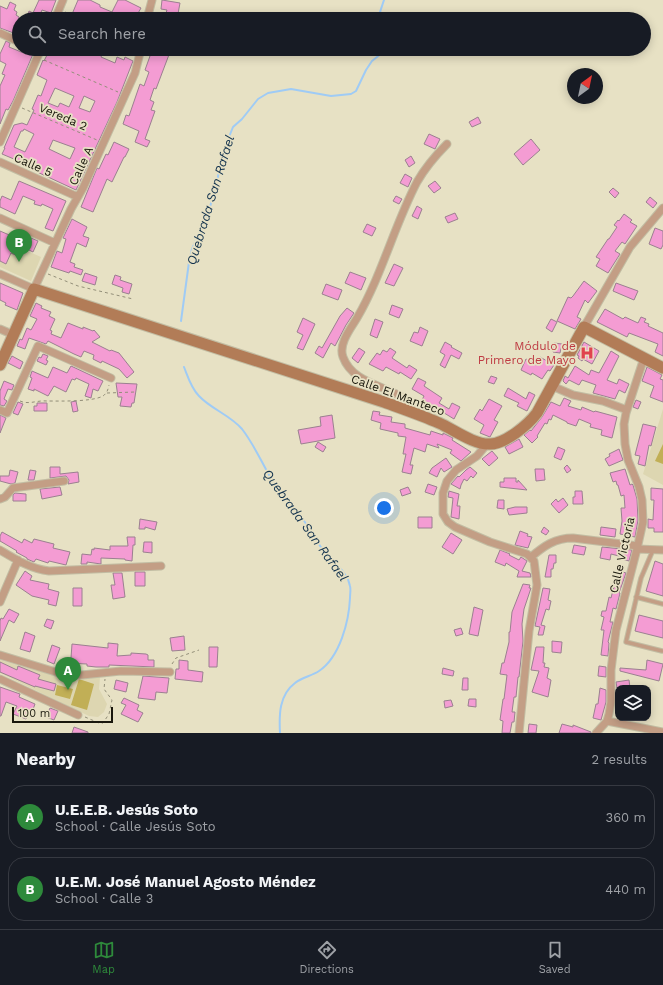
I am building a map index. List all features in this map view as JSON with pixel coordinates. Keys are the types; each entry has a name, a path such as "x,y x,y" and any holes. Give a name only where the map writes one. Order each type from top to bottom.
{"street":[{"path":"59,10 63,0"},
{"path":"149,12 152,0"},
{"path":"0,33 12,39"},
{"path":"0,142 37,56"},
{"name":"Calle A","path":"34,289 104,143 135,73 139,56"},
{"path":"404,409 404,401 402,397 369,382 353,371 344,360 342,348 365,303 414,189 429,165 447,144"},
{"name":"Calle 5","path":"0,162 78,197"},
{"path":"519,733 529,631 537,585 535,566 531,557 455,527 448,522 443,514 443,493 447,481 456,470 477,456 487,444 499,442 513,435 527,425 537,413 627,253 639,236 663,208"},
{"path":"0,218 55,243"},
{"path":"0,274 34,289 0,365"},
{"name":"Calle El Manteco","path":"34,289 404,409 440,423 476,441 487,444"},
{"path":"584,327 663,368"},
{"path":"0,328 14,335"},
{"path":"0,410 7,413 38,346 111,378"},
{"name":"Calle Victoria","path":"596,733 607,720 611,702 611,670 616,630 637,548 642,522 643,506 639,487 626,451 624,424 644,358"},
{"path":"552,386 573,396 603,401 627,410"},
{"path":"0,499 5,497 13,488 64,481"},
{"path":"531,557 548,544 564,538 573,538 653,550 663,550"},
{"path":"0,550 36,568 49,571 161,566"},
{"path":"0,602 18,560"},
{"path":"0,655 70,675 121,671 170,672"},
{"path":"0,679 78,715"},
{"path":"607,720 663,732"}],"lane":[{"path":"653,550 641,578 626,642 662,650"},
{"path":"636,598 663,604"}],"path":[{"path":"59,10 64,12"},
{"path":"49,56 125,95"},
{"name":"Vereda 2","path":"16,105 104,143"},
{"path":"42,271 78,286 133,299"},
{"path":"14,398 27,403 47,401 64,402 101,397 106,393 111,378"},
{"path":"106,393 135,392"},
{"path":"170,672 172,664 176,658 199,650"},
{"path":"78,715 99,723 103,723 107,718 112,700 104,689 106,672"}],"shaded area":[{"path":"0,239 41,257 31,281 0,267"},
{"path":"663,409 663,485 643,474"},
{"path":"663,444 663,464 655,461"},
{"path":"0,660 62,678 100,677 99,689 107,704 104,712 98,717 89,716 0,673"},
{"path":"79,679 94,684 87,710 71,705"},
{"path":"57,685 73,689 70,699 55,695"}],"building":[{"path":"39,0 56,0 51,12 42,10 41,12 33,12"},
{"path":"78,0 90,0 100,5 100,7 112,12 73,12"},
{"path":"118,0 125,0 141,8 139,12 112,12"},
{"path":"162,0 180,3 178,12 166,12 167,10 161,9"},
{"path":"10,2 16,5 14,10 17,12 12,12 12,32 0,28 0,6 7,9"},
{"path":"6,41 10,43 9,47 12,48 12,56 32,56 13,101 8,110 6,109 0,124 0,86 5,75 2,74 6,64 0,61 0,54"},
{"path":"46,56 101,56 115,63 117,57 124,60 125,57 133,61 117,102 76,190 2,154 14,125 22,123 27,125 34,110 32,109 38,95 41,96 47,80 37,75 43,60 44,61","holes":["55,88 74,96 69,107 60,103 58,107 48,103","84,96 95,101 90,112 79,108","24,129 34,134 25,152 14,147 21,131","53,140 75,148 70,159 49,149"]},
{"path":"150,56 168,56 156,89 154,88 150,100 154,102 151,110 155,111 145,139 150,141 147,147 135,142 139,131 123,124 126,115 129,116 140,84 144,86 149,72 145,70"},
{"path":"478,117 481,123 472,127 469,122"},
{"path":"429,134 440,139 435,149 424,144"},
{"path":"531,139 540,150 523,165 514,154"},
{"path":"114,142 129,149 112,182 107,179 93,212 81,207 97,168 99,169"},
{"path":"411,156 415,163 409,167 405,160"},
{"path":"405,174 412,178 408,187 400,183"},
{"path":"19,181 66,201 53,231 45,228 53,209 42,204 41,206 34,204 35,201 23,196 15,214 0,207 2,196 11,200"},
{"path":"435,181 441,188 434,193 428,186"},
{"path":"613,188 619,193 615,198 609,192"},
{"path":"396,196 402,199 399,204 393,201"},
{"path":"650,197 657,203 653,208 646,202"},
{"path":"417,206 422,209 418,219 412,216"},
{"path":"455,213 458,219 448,223 445,217"},
{"path":"624,214 632,220 630,222 637,226 625,244 622,242 615,251 620,254 608,273 596,266 600,259 596,257 617,227 614,225"},
{"path":"72,219 87,227 83,236 89,238 86,247 77,243 70,262 75,264 74,267 83,270 81,275 51,267 57,251 62,253 66,239 63,238"},
{"path":"367,224 376,228 372,236 363,232"},
{"path":"655,228 663,231 663,245 661,249 649,244"},
{"path":"0,231 28,243 31,238 38,241 33,252 25,248 20,257 11,253 6,264 0,261"},
{"path":"394,264 403,268 394,286 385,283"},
{"path":"350,272 366,278 361,290 345,283"},
{"path":"85,273 97,277 95,285 82,281"},
{"path":"115,275 121,277 120,280 132,284 129,294 122,292 123,288 112,284"},
{"path":"584,281 597,291 588,303 585,300 577,317 581,319 575,329 557,321 568,297 571,298 573,296"},
{"path":"0,283 23,293 17,310 5,305 6,303 0,300"},
{"path":"616,283 638,291 634,300 613,291"},
{"path":"326,284 342,290 338,300 322,294"},
{"path":"36,303 42,306 41,308 51,312 49,316 55,319 50,330 52,331 51,334 61,338 68,323 83,329 83,327 93,331 94,330 100,337 92,342 110,351 119,353 134,372 127,378 119,369 102,361 101,363 93,359 94,355 84,351 81,357 48,341 46,344 29,338 25,349 17,346 20,339 22,340 27,328 31,330 37,319 30,316"},
{"path":"392,305 403,309 399,318 389,314"},
{"path":"347,308 354,313 335,346 331,343 323,358 315,353 319,346 322,348 340,316"},
{"path":"605,309 623,319 625,317 638,323 641,317 646,319 644,322 649,324 648,326 663,333 663,356 655,352 658,344 629,333 627,337 597,322"},
{"path":"303,318 315,324 303,350 297,348 303,335 297,332"},
{"path":"375,319 383,322 377,338 370,335"},
{"path":"551,319 557,322 552,332 546,328"},
{"path":"420,327 428,331 422,346 410,341 414,332 418,333"},
{"path":"445,342 462,353 459,359 451,355 445,368 440,365 445,355 440,352"},
{"name":"Módulo de Primero de Mayo","path":"584,342 599,351 592,364 578,358 579,356 577,355"},
{"path":"554,343 562,344 560,353 553,352"},
{"path":"359,348 365,352 358,363 352,358"},
{"path":"390,348 396,352 392,358 407,368 409,365 417,370 411,379 400,372 399,374 386,367 383,371 369,364 377,353 380,355 383,350 387,352"},
{"path":"611,351 619,356 607,380 617,384 619,379 629,384 625,393 619,390 615,399 593,393 596,385 582,380 579,385 569,380 566,384 563,381 565,376 568,378 575,366 589,375 591,370 599,373"},
{"path":"43,354 48,356 46,365 37,361"},
{"path":"12,356 23,362 20,369 8,363"},
{"path":"540,357 554,365 550,371 548,370 542,379 532,373 531,375 521,370 526,359 536,364"},
{"path":"71,366 103,381 98,391 93,389 91,398 85,396 89,384 76,378 75,380 72,379 66,392 54,386 48,396 34,389 34,391 28,389 32,378 30,377 32,371 48,378 53,367 67,373"},
{"path":"647,367 662,375 660,379 663,380 663,402 650,397 654,386 642,381"},
{"path":"491,376 497,378 494,384 488,382"},
{"path":"418,378 426,382 424,386 442,398 439,403 449,409 452,403 460,407 454,419 436,408 435,411 421,402 424,396 412,389"},
{"path":"4,381 14,385 12,390 8,389 4,399 7,401 4,406 0,405 0,391"},
{"path":"116,383 137,384 134,403 132,403 131,407 120,406 122,397 118,397"},
{"path":"508,388 526,399 529,392 535,395 527,411 517,406 519,403 504,396"},
{"path":"564,398 571,401 568,406 581,410 582,407 594,412 617,417 612,438 601,435 602,430 590,427 591,424 579,419 576,426 553,415 547,424 545,423 537,436 538,437 532,443 524,435 530,430 531,431 551,402 560,406"},
{"path":"489,399 502,406 494,420 498,422 490,437 480,433 484,425 474,419 480,409 482,411"},
{"path":"636,400 641,402 638,409 633,407"},
{"path":"76,401 78,411 73,412 71,402"},
{"path":"18,402 23,404 18,415 13,413"},
{"path":"37,403 47,403 47,411 34,411 34,406 37,406"},
{"path":"373,411 380,412 379,415 392,417 391,422 405,424 405,428 430,435 431,431 443,435 443,433 453,438 452,440 471,452 461,461 450,453 452,450 437,444 439,448 427,444 425,452 414,448 410,465 413,465 411,474 402,472 406,454 403,454 406,437 398,436 398,433 380,429 381,423 371,420"},
{"path":"0,415 6,418 0,433"},
{"path":"332,415 335,438 301,444 298,430 321,426 320,417"},
{"path":"643,424 656,427 651,446 649,445 645,466 638,464 640,456 635,455"},
{"path":"519,439 523,447 509,454 505,447"},
{"path":"318,442 326,447 323,452 315,447"},
{"path":"558,447 565,450 561,460 554,457"},
{"path":"619,449 623,460 609,466 605,459 610,456 609,454"},
{"path":"492,451 498,458 489,466 482,459"},
{"path":"446,458 452,467 444,472 441,468 437,477 429,473 432,468"},
{"path":"567,465 571,470 567,473 564,468"},
{"path":"50,467 60,467 60,474 78,472 79,482 68,484 69,480 66,476 50,478"},
{"path":"470,467 477,473 473,478 471,476 467,481 464,479 460,489 451,484 458,476 459,477"},
{"path":"535,469 544,469 545,480 536,481"},
{"path":"625,469 630,485 633,485 637,499 638,520 635,537 620,534 622,521 621,508 625,508 624,495 621,496 618,485 616,481 613,482 610,473"},
{"path":"10,470 18,472 15,483 11,484 0,481 0,476 9,476"},
{"path":"30,470 36,471 34,480 28,480"},
{"path":"504,478 516,478 516,482 518,482 518,480 527,490 500,487 500,482 504,482"},
{"path":"428,484 437,487 434,495 425,492"},
{"path":"60,487 62,495 42,499 40,489"},
{"path":"408,487 411,493 402,496 400,490"},
{"path":"651,488 663,489 663,532 654,532 654,528 648,528 648,519 653,520 654,500 651,500"},
{"path":"449,491 459,494 457,506 460,506 459,519 451,517 453,498 448,497"},
{"path":"575,491 582,491 583,504 573,504"},
{"path":"15,493 26,494 26,501 13,501 13,495"},
{"path":"563,498 568,505 559,513 551,504 556,499 558,502"},
{"path":"498,500 504,500 504,509 497,508"},
{"path":"527,507 527,513 509,515 507,509"},
{"path":"418,517 432,517 432,528 418,528"},
{"path":"140,519 157,522 155,530 145,527 145,529 139,529"},
{"path":"544,527 549,531 546,535 541,532"},
{"path":"601,527 616,529 615,537 600,535"},
{"path":"520,531 528,534 527,536 532,537 528,548 515,545"},
{"path":"2,532 22,543 24,539 32,543 34,539 54,544 53,548 70,552 66,565 49,561 48,563 36,559 34,562 27,559 0,541"},
{"path":"451,533 462,540 453,554 442,547"},
{"path":"127,537 135,537 132,561 125,559 101,558 101,564 87,562 87,564 81,564 82,554 91,555 92,549 94,550 94,548 110,550 110,546 128,546"},
{"path":"144,542 152,542 152,553 143,552"},
{"path":"574,545 586,547 584,555 572,553"},
{"path":"602,547 632,550 629,561 622,559 623,557 611,554 610,560 600,558"},
{"path":"500,550 519,560 521,557 527,561 522,571 530,573 531,577 517,577 519,571 506,563 505,566 495,562"},
{"path":"549,555 556,555 556,563 554,563 553,569 551,569 551,577 545,577"},
{"path":"655,561 663,564 663,596 646,591"},
{"path":"25,571 32,576 30,580 49,584 48,589 59,592 56,606 48,604 49,600 32,596 16,585"},
{"path":"620,571 626,573 619,593 616,609 613,608 610,622 613,622 608,642 608,656 601,655 604,630 601,630 604,617 601,616 602,611 606,611 609,597 611,598"},
{"path":"135,572 145,572 145,586 135,586"},
{"path":"113,573 122,573 125,597 113,599 111,585 115,585"},
{"path":"523,584 530,585 529,588 531,588 524,609 522,624 523,641 519,677 512,712 515,712 514,722 512,722 510,733 502,733 503,721 500,720 507,675 500,674 509,642 512,612"},
{"path":"73,588 82,588 82,606 73,606"},
{"path":"543,588 550,589 548,600 551,601 549,610 546,609 541,625 545,626 543,635 538,635 540,627 535,626"},
{"path":"474,607 483,610 478,636 469,634"},
{"path":"9,609 19,614 14,623 9,620 0,641 0,621"},
{"path":"639,615 663,621 663,638 635,631"},
{"path":"47,619 54,621 51,629 44,626"},
{"path":"461,628 463,634 456,636 454,630"},
{"path":"25,632 35,636 30,652 20,649"},
{"path":"184,636 185,650 172,651 170,638"},
{"path":"552,641 562,642 561,653 552,652"},
{"path":"108,643 118,644 117,656 131,655 131,653 148,655 148,660 154,660 154,667 109,665 109,667 96,667 87,666 87,664 67,663 67,658 71,658 72,644 108,648"},
{"path":"52,645 60,648 54,664 47,661"},
{"path":"209,647 218,647 217,667 209,667"},
{"path":"536,647 544,647 543,663 545,663 544,667 549,668 547,678 551,680 548,697 532,692 539,671 531,670"},
{"path":"179,660 188,661 188,670 203,672 202,682 175,679 176,669 179,669"},
{"path":"647,660 663,664 659,681 620,671 620,668 646,670"},
{"path":"0,662 17,670 18,666 40,675 38,679 56,684 54,691 35,687 0,672"},
{"path":"599,666 606,667 606,677 598,676"},
{"path":"443,668 454,671 453,676 442,674"},
{"path":"143,676 169,678 167,693 156,692 155,700 138,698"},
{"path":"463,678 468,678 468,690 462,690"},
{"path":"116,680 128,683 126,692 114,689"},
{"path":"629,680 630,685 616,685 616,682"},
{"path":"0,687 20,694 19,697 35,704 32,712 29,711 26,719 13,714 17,706 6,702 0,716"},
{"path":"600,688 606,690 606,702 601,720 593,718 596,704 598,704"},
{"path":"124,698 139,705 137,710 143,713 138,722 121,714 126,705 121,703"},
{"path":"469,699 476,699 476,707 468,706"},
{"path":"451,700 453,706 445,708 444,701"},
{"path":"50,708 58,711 54,720 46,717"},
{"path":"529,724 537,725 536,733 528,733"},
{"path":"562,724 573,727 573,725 591,733 559,733"},
{"path":"74,727 88,732 88,733 72,733"}],"waterway":[{"name":"Quebrada San Rafael","path":"380,12 384,0"},
{"name":"Quebrada San Rafael","path":"181,321 192,249 207,216 215,191 223,152 233,127 242,119 258,99 268,93 291,89 331,96 351,94 356,91 366,70 372,61 378,56"},
{"name":"Quebrada San Rafael","path":"184,367 196,393 209,405 232,420 242,429 252,443 276,487 298,512 326,554 346,575 350,586 348,617 338,648 326,665 316,673 298,681 286,693 280,712 280,733"}],"place":[{"name":"U.E.M. José Manuel Agosto Méndez","path":"19,262"},
{"name":"Módulo de Primero de Mayo","path":"587,353"},
{"name":"U.E.E.B. Jesús Soto","path":"68,690"}]}
